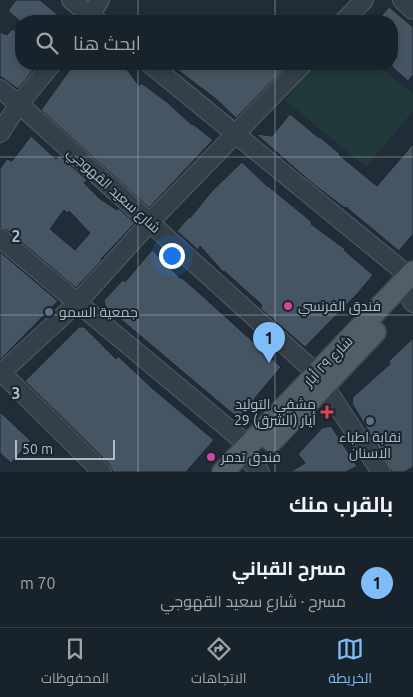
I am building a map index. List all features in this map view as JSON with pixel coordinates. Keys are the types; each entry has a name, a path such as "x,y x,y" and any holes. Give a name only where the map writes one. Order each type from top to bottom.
{"main road":[{"name":"شارع ٢٩ أيار","path":"223,472 251,463 320,379 411,288"}],"street":[{"path":"71,0 88,15"},
{"path":"94,15 100,0"},
{"path":"350,15 364,0"},
{"path":"402,0 413,10"},
{"path":"0,133 19,104 47,70"},
{"path":"157,70 236,134 411,288"},
{"path":"102,472 0,372 78,302 150,222 297,70"},
{"name":"شارع سعيد القهوجي","path":"0,89 150,222 320,379 381,472"},
{"path":"0,238 78,302 251,463"}],"green space":[{"path":"310,70 384,70 413,94 413,111 366,167 285,100"}],"building":[{"path":"16,0 40,0 58,15 15,15 15,17 8,11"},
{"path":"389,7 413,27 413,75 408,81 395,70 398,70 398,15 382,15"},
{"path":"12,29 15,31 15,70 33,70 18,89 0,76 0,32 7,35"},
{"path":"70,70 127,70 139,86 141,83 213,140 149,208 41,110"},
{"path":"178,70 283,70 236,118 216,99"},
{"path":"290,114 377,186 413,144 413,234 399,251 346,207 313,184 256,134 272,136"},
{"path":"31,136 56,159 59,155 87,180 84,183 99,198 117,210 118,208 135,223 76,288 7,230 0,228 0,169 7,159 12,161","holes":["64,210 67,213 69,211 90,233 75,250 50,229"]},
{"path":"242,162 268,187 312,222 311,224 345,249 373,275 305,347 260,308 262,305 223,272 200,246 198,250 177,231 212,191"},
{"path":"152,250 180,278 281,367 240,416 233,414 105,306 104,300 123,280 125,282"},
{"path":"0,252 58,301 0,360"},
{"path":"79,327 84,327 116,359 118,356 153,389 214,440 186,472 113,472 109,464 25,381"},
{"path":"413,338 413,467 404,472 392,472 352,403 353,397 390,364 389,361"},
{"path":"0,412 31,441 11,463 0,453"},
{"path":"331,426 357,466 346,472 290,472 305,463 298,454 322,428"}],"place":[{"name":"فندق الفرنسي","path":"288,306"},
{"name":"جمعية السمو","path":"49,312"},
{"name":"مسرح القباني","path":"269,363"},
{"name":"مشفى التوليد 29 أيار (الشرق)","path":"327,412"},
{"name":"نقابة اطباء الاسنان","path":"370,421"},
{"name":"فندق تدمر","path":"211,457"}]}
